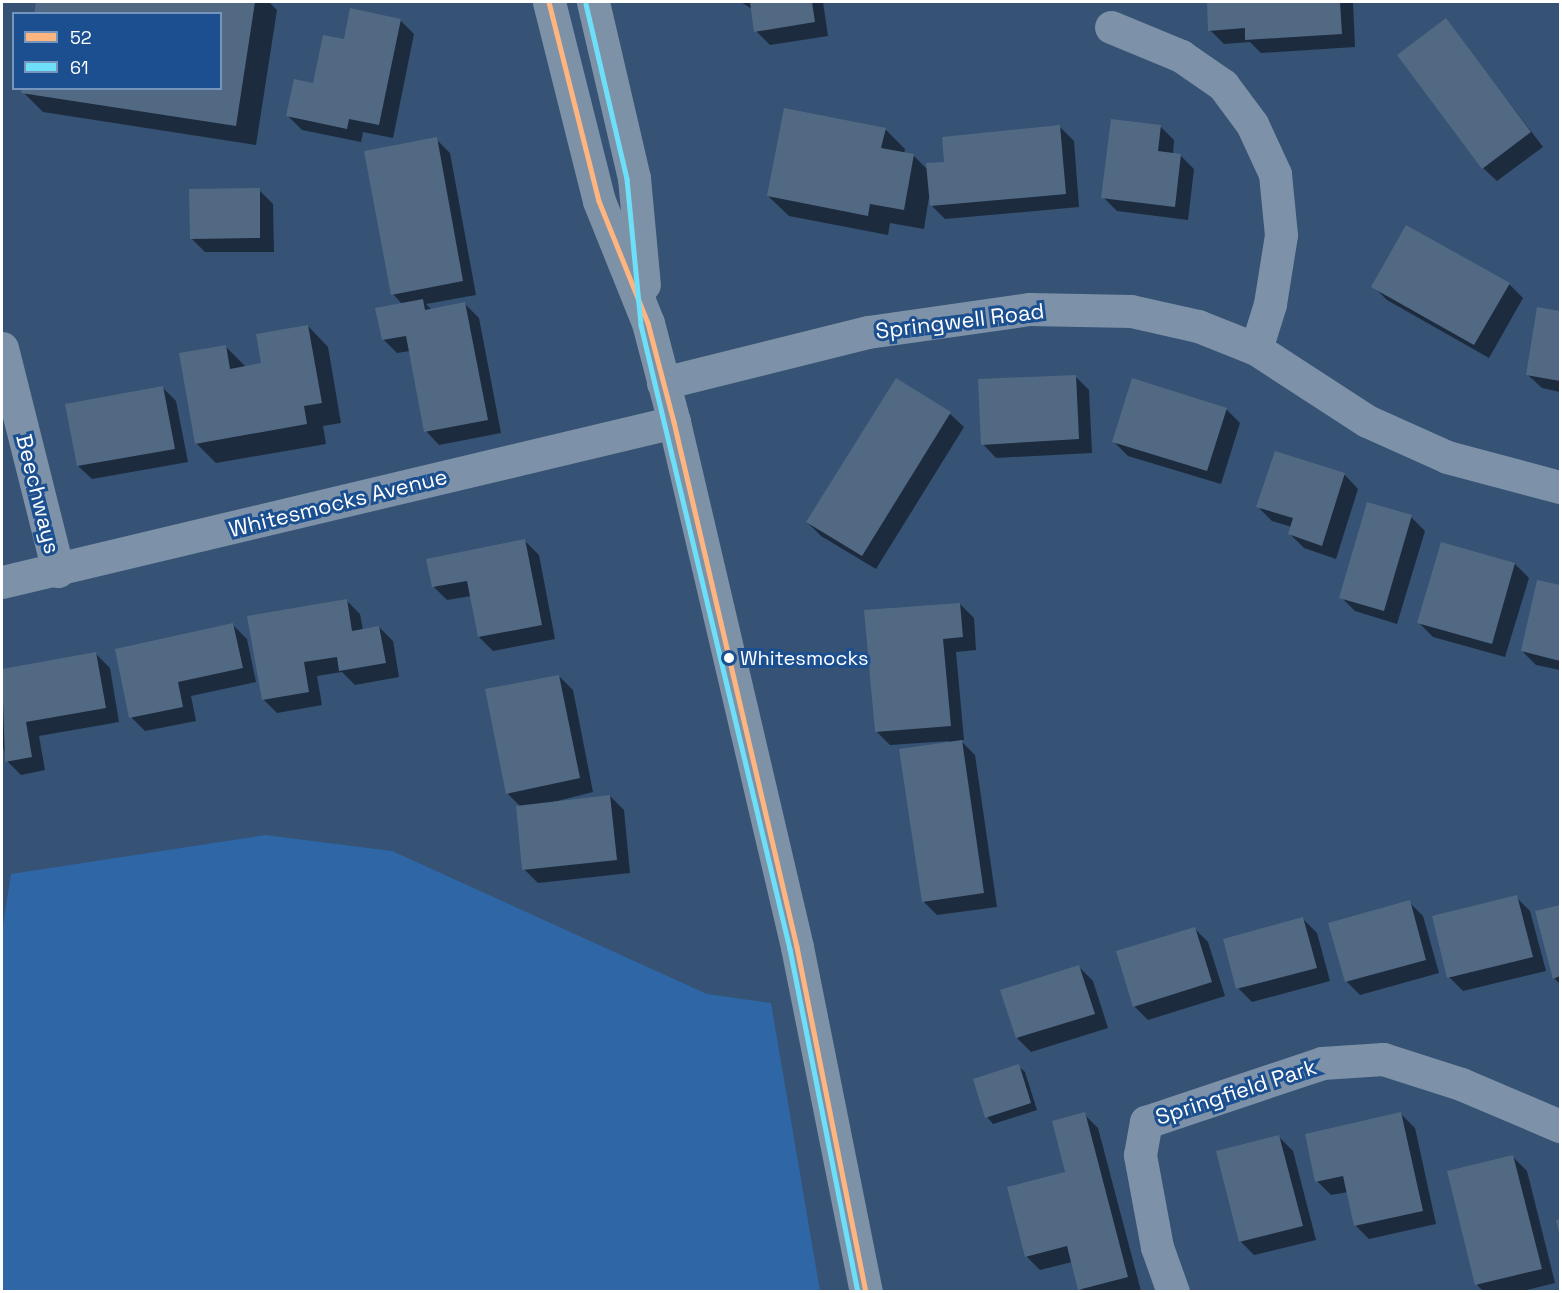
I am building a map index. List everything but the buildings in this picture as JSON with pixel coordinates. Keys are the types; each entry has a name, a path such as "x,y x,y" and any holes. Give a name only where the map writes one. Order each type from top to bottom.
{"highway":[{"path":"549,2 599,201 648,322 674,422 805,982 866,1292"},
{"path":"593,2 634,178 648,322"}],"street":[{"path":"1111,27 1181,56 1223,85 1252,124 1275,174 1281,235 1270,304 1256,349"},
{"name":"Springwell Road","path":"663,383 868,332 1029,309 1131,311 1198,326 1256,349 1367,421 1447,457 1560,487"},
{"name":"Beechways","path":"2,348 58,571"},
{"name":"Whitesmocks Avenue","path":"2,582 58,571 674,422"},
{"name":"Springfield Park","path":"1173,1292 1157,1247 1140,1155 1146,1122 1322,1064 1383,1059 1461,1084 1560,1126"}],"shaded area":[{"path":"265,835 392,851 707,994 771,1003 820,1291 2,1291 2,931 11,874"}],"transit line":[{"name":"52","path":"549,2 599,201 648,323 674,422 797,947 866,1292"},
{"name":"61","path":"586,4 627,179 641,325 790,949 858,1292"}],"place":[{"name":"Whitesmocks","path":"729,658"}]}
